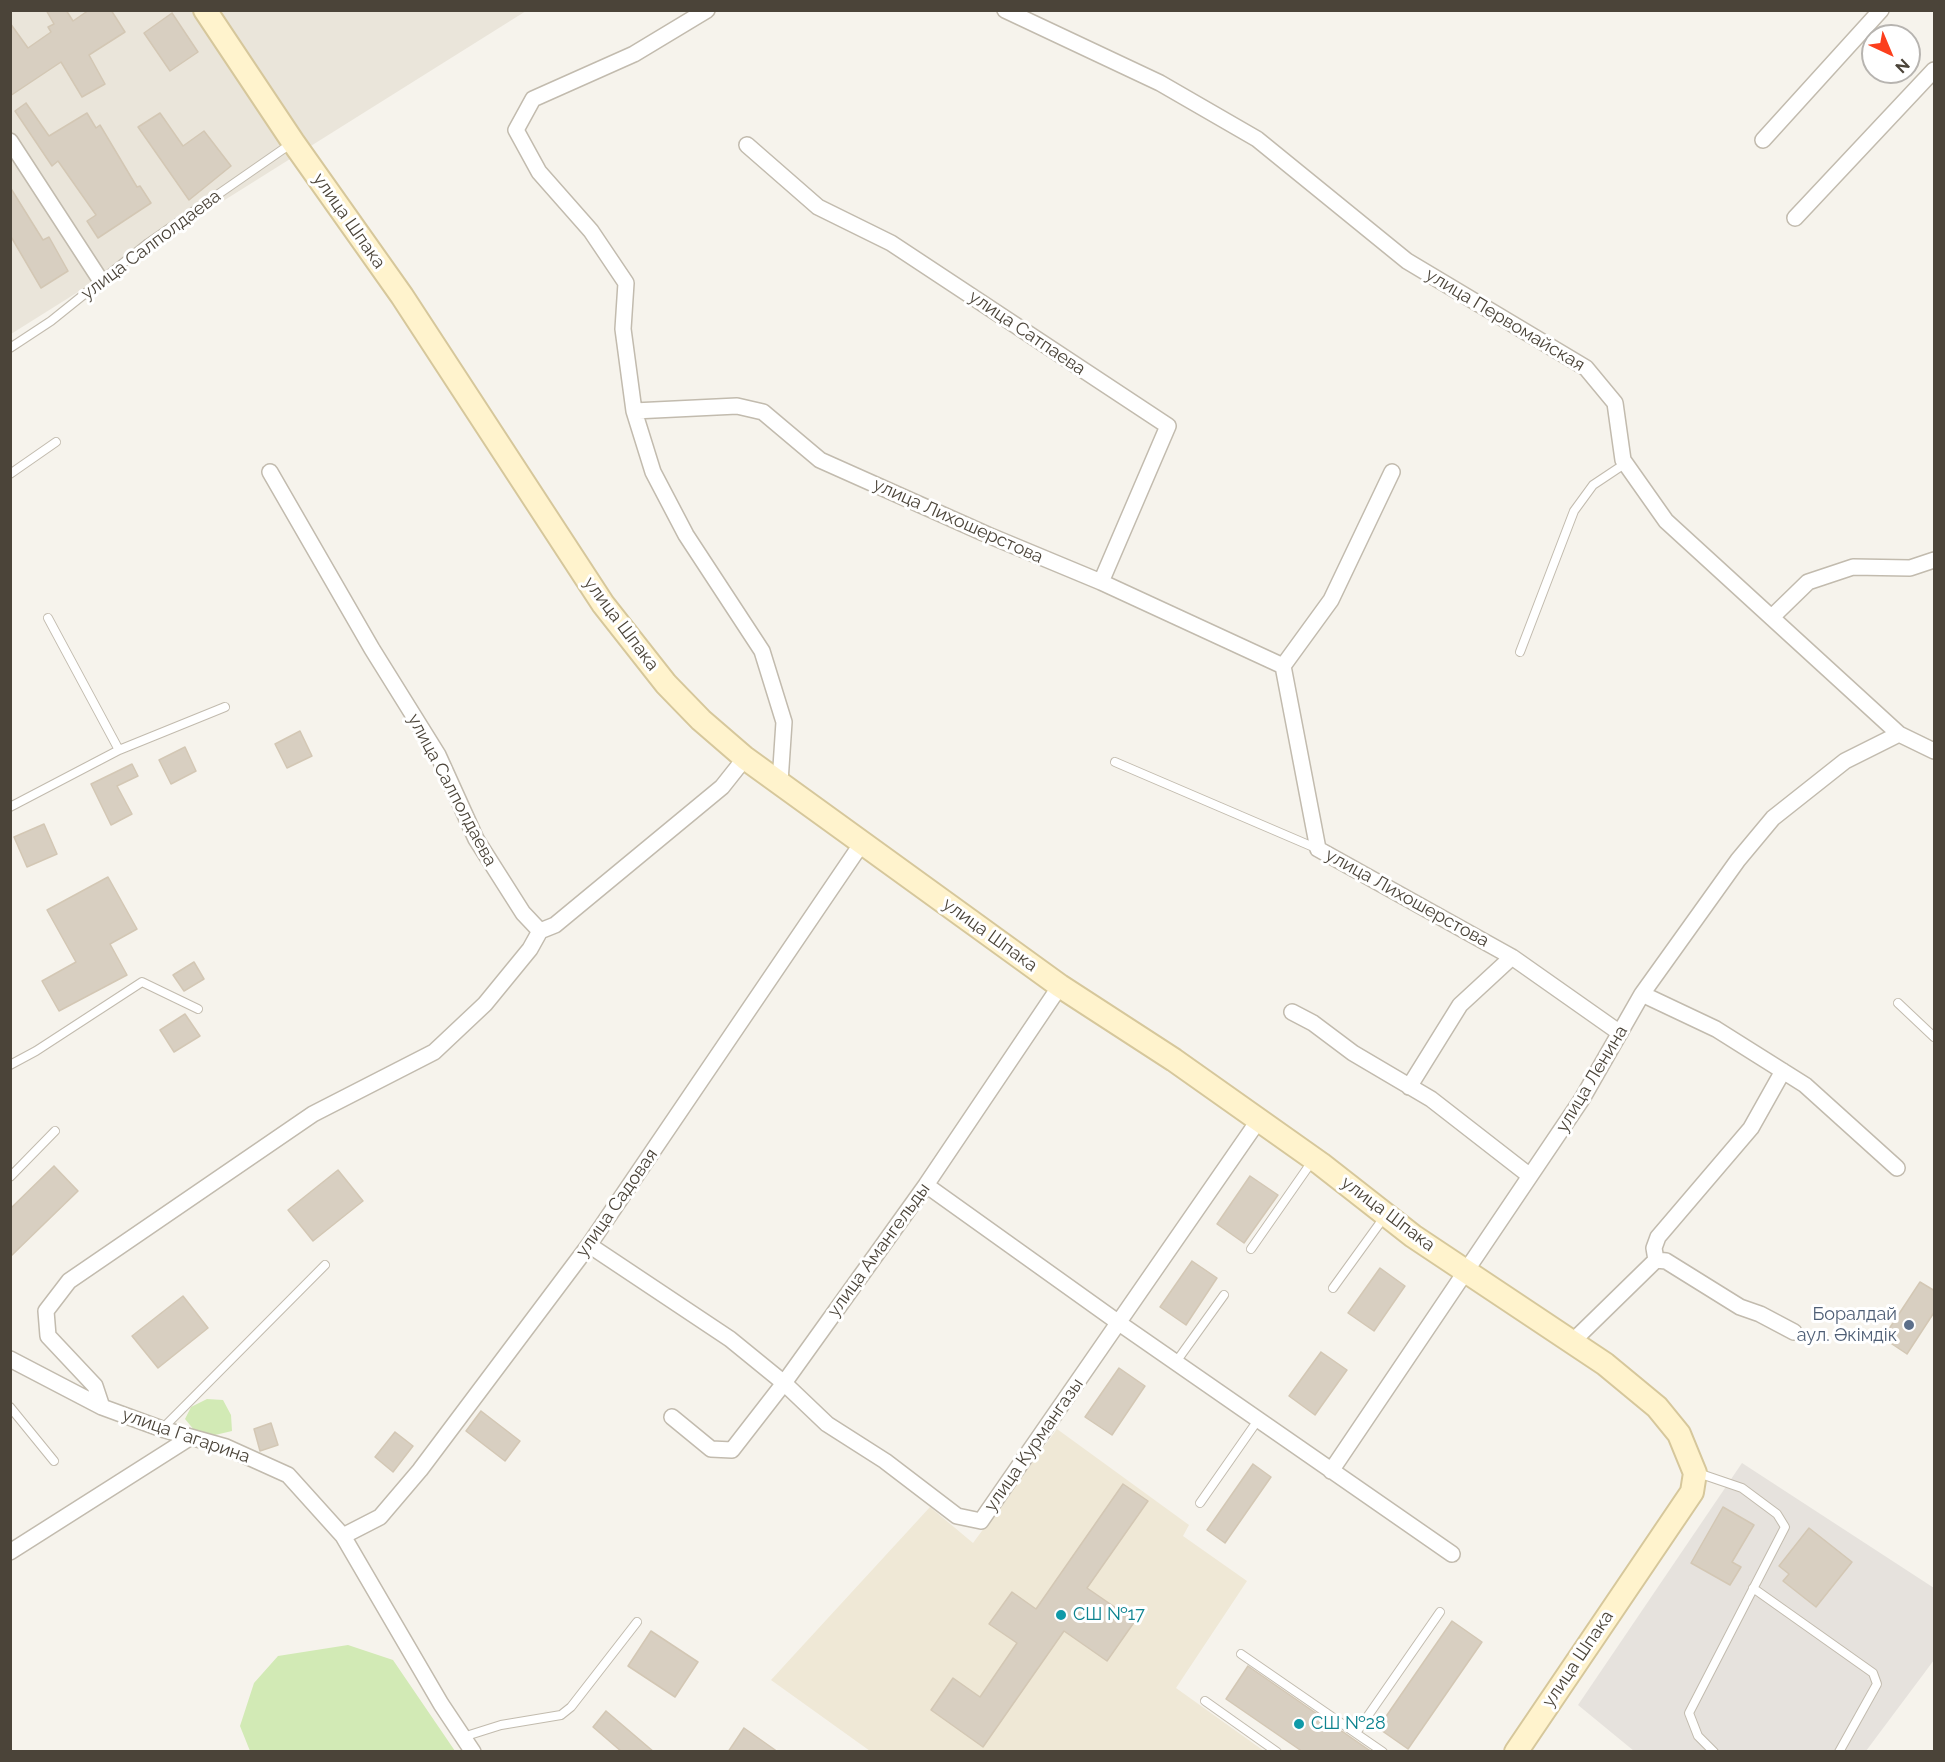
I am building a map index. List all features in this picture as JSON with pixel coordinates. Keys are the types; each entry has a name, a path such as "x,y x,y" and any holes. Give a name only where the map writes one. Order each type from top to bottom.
{"street":[{"name":"улица Шпака","path":"205,10 293,142 402,296 603,604 666,684 700,720 745,758 1060,986 1174,1060 1314,1159 1386,1215 1605,1364 1657,1407 1679,1434 1695,1473 1692,1492 1516,1752"},
{"path":"706,10 634,54 533,99 516,130 539,172 591,231 626,283 623,328 634,411 654,472 686,535 762,651 784,722 780,782"},
{"name":"улица Первомайская","path":"1005,10 1160,83 1257,139 1407,261 1586,368 1615,403 1626,464 1666,521 1899,734 1935,751"},
{"path":"1763,140 1881,10"},
{"path":"1795,218 1935,70"},
{"path":"10,141 101,281"},
{"name":"улица Сатпаева","path":"747,145 818,207 891,243 1168,426 1101,582"},
{"name":"улица Лихошерстова","path":"634,411 737,406 763,412 820,460 988,535 1101,582 1283,666 1318,849 1512,957 1620,1033"},
{"name":"улица Салполдаева","path":"270,472 372,649 438,755 476,840 523,913 540,931"},
{"path":"1283,666 1330,600 1392,472"},
{"path":"1772,618 1808,582 1853,567 1910,568 1935,560"},
{"name":"улица Ленина","path":"1331,1471 1582,1099 1642,994 1738,860 1773,818 1845,761 1899,734"},
{"path":"102,1407 95,1386 48,1336 46,1311 69,1281 313,1114 434,1052 485,1004 530,949 540,931 555,925 722,787 745,758"},
{"name":"улица Садовая","path":"343,1536 380,1517 420,1470 589,1245 862,843"},
{"path":"1409,1087 1460,1005 1512,957"},
{"name":"улица Амангельды","path":"672,1417 711,1449 732,1450 784,1383 926,1185 1060,986"},
{"path":"1642,994 1716,1029 1805,1085 1897,1168"},
{"path":"1292,1012 1313,1023 1353,1053 1431,1099 1530,1176"},
{"path":"1656,1260 1654,1248 1658,1237 1751,1128 1783,1071"},
{"name":"улица Курмангазы","path":"589,1245 730,1339 784,1383 827,1424 885,1461 957,1516 981,1521 1258,1121"},
{"path":"926,1185 1257,1420 1452,1554"},
{"path":"1656,1260 1666,1261 1740,1307 1760,1314 1794,1332"},
{"path":"1572,1342 1656,1260"},
{"name":"улица Гагарина","path":"10,1359 102,1407 162,1429 226,1447 288,1475 343,1536 441,1704 473,1752"},
{"path":"10,1552 191,1437"}],"lane":[{"name":"улица Салполдаева","path":"10,348 148,243 293,142"},
{"path":"10,474 56,442"},
{"path":"1520,652 1574,511 1593,485 1626,464"},
{"path":"48,618 119,750"},
{"path":"10,807 119,750 225,707"},
{"path":"1115,762 1318,849"},
{"path":"10,1065 36,1051 142,982 198,1009"},
{"path":"1898,1003 1935,1037"},
{"path":"10,1176 55,1131"},
{"path":"1251,1249 1314,1159"},
{"path":"1333,1288 1386,1215"},
{"path":"162,1429 325,1265"},
{"path":"1176,1362 1224,1295"},
{"path":"10,1407 54,1461"},
{"path":"1200,1503 1257,1420"},
{"path":"1695,1473 1742,1488 1777,1514 1785,1527 1689,1713 1698,1736 1714,1752"},
{"path":"1753,1588 1873,1673 1877,1684 1839,1752"},
{"path":"1356,1733 1440,1612"},
{"path":"463,1737 501,1725 561,1715 571,1707 637,1622"},
{"path":"1241,1654 1383,1752"},
{"path":"1205,1701 1277,1752"}],"shaded area":[{"path":"11,11 526,11 11,334"},
{"path":"1057,1429 1189,1525 1183,1536 1247,1581 1176,1688 1264,1751 870,1751 771,1680 930,1507 973,1543"},
{"path":"1742,1463 1934,1588 1934,1660 1866,1751 1634,1751 1578,1705"}],"green space":[{"path":"207,1399 223,1400 231,1415 232,1431 215,1435 195,1431 185,1419 191,1407"},
{"path":"348,1645 393,1660 455,1751 250,1751 240,1726 254,1683 278,1656"}],"building":[{"path":"46,10 66,10 73,21 89,10 111,10 125,32 89,55 105,84 82,97 61,62 10,96 10,23 28,48 51,32 48,27 54,24"},
{"path":"172,13 198,52 170,71 144,33"},
{"path":"26,103 49,136 87,113 96,128 100,125 137,187 140,186 151,203 98,238 87,221 96,215 58,161 52,166 15,111"},
{"path":"160,113 183,146 204,131 231,166 189,200 138,127"},
{"path":"10,187 43,240 49,237 68,271 41,288 10,235"},
{"path":"300,731 312,756 287,768 275,744"},
{"path":"185,747 196,771 171,784 159,760"},
{"path":"132,764 138,776 117,786 132,814 111,825 91,784"},
{"path":"44,824 57,854 27,867 14,837"},
{"path":"108,877 137,929 110,944 127,975 59,1011 42,981 76,962 47,910"},
{"path":"194,962 204,979 184,991 173,975"},
{"path":"185,1014 200,1036 174,1052 160,1030"},
{"path":"54,1166 78,1191 10,1257 10,1209"},
{"path":"338,1170 363,1201 313,1241 288,1210"},
{"path":"1250,1176 1278,1195 1244,1243 1217,1224"},
{"path":"1192,1261 1217,1278 1186,1325 1160,1307"},
{"path":"1380,1268 1405,1286 1374,1331 1348,1313"},
{"name":"Боралдай аул. Әкімдік","path":"1920,1282 1935,1291 1935,1311 1907,1354 1883,1338"},
{"path":"183,1296 208,1328 158,1368 132,1336"},
{"path":"1321,1352 1347,1370 1315,1415 1289,1396"},
{"path":"1119,1368 1145,1386 1112,1435 1085,1417"},
{"path":"481,1411 520,1441 505,1461 466,1431"},
{"path":"271,1423 278,1445 260,1451 254,1429"},
{"path":"395,1432 413,1446 393,1472 375,1457"},
{"path":"1253,1464 1271,1477 1225,1543 1207,1530"},
{"name":"СШ №17","path":"1123,1484 1148,1501 1087,1588 1135,1621 1107,1661 1064,1631 983,1747 931,1710 953,1678 980,1697 1017,1643 989,1624 1012,1592 1036,1609"},
{"path":"1723,1507 1754,1525 1732,1562 1741,1567 1730,1585 1691,1563"},
{"path":"1809,1528 1852,1562 1816,1607 1783,1581 1789,1574 1779,1566"},
{"name":"СШ №28","path":"1452,1621 1482,1642 1408,1749 1378,1728"},
{"path":"651,1631 698,1662 675,1697 628,1666"},
{"name":"СШ №28","path":"1248,1666 1372,1752 1303,1752 1226,1699"},
{"path":"606,1711 654,1752 622,1752 593,1727"},
{"path":"744,1728 778,1752 728,1752"}],"place":[{"name":"Боралдай аул. Әкімдік","path":"1909,1325"},
{"name":"СШ №17","path":"1061,1615"},
{"name":"СШ №28","path":"1299,1724"}]}
